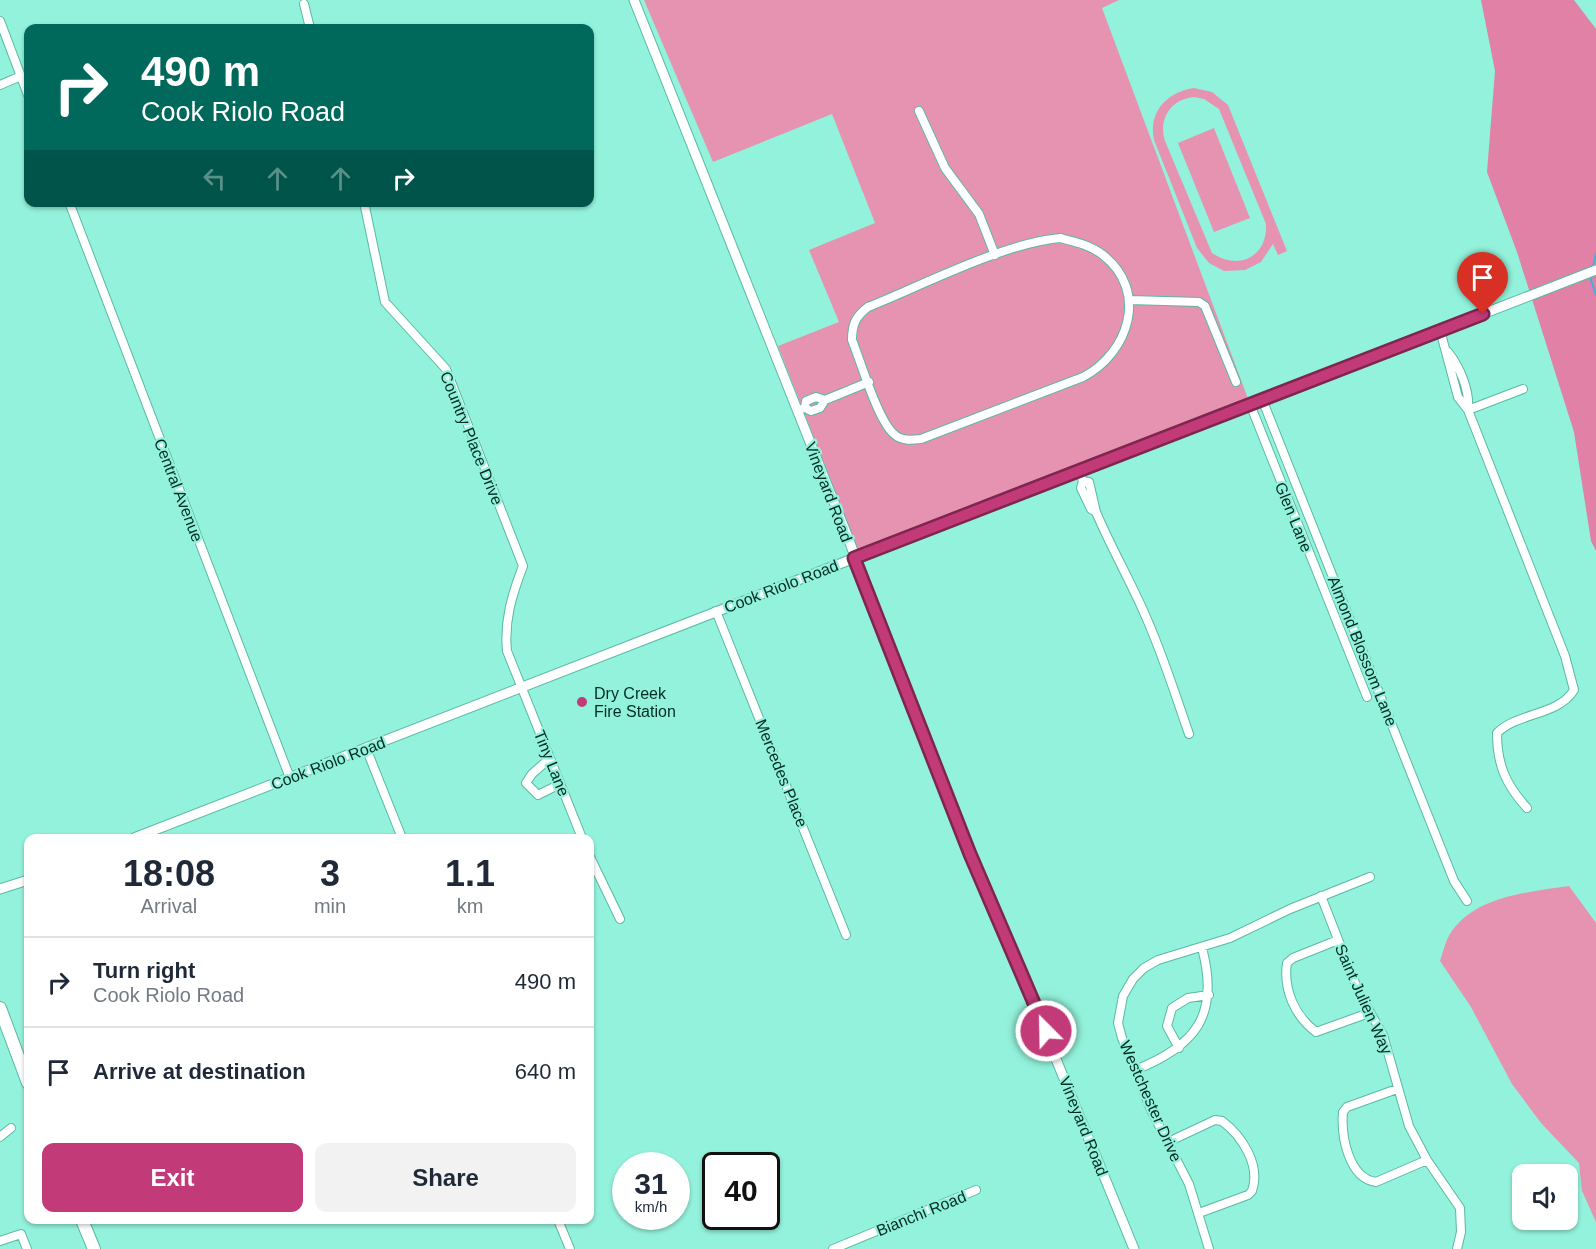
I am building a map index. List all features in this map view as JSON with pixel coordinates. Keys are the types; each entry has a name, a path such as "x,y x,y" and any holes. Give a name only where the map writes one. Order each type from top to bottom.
{"main road":[{"path":"0,1008 24,1072"},
{"path":"84,1224 94,1249"}],"street":[{"name":"Vineyard Road","path":"634,0 801,409 854,558 970,854 1037,1009 1134,1249"},
{"path":"304,4 309,24"},
{"path":"0,21 24,84"},
{"path":"0,85 21,76"},
{"path":"919,111 945,168 979,214 995,255"},
{"name":"Central Avenue","path":"71,207 290,778"},
{"name":"Country Place Drive","path":"365,207 385,302 446,369 523,566 508,608 505,631 507,651 522,687"},
{"path":"1060,238 1086,244 1104,256 1119,274 1130,300 1124,335 1114,354 1099,368 921,440 907,440 895,435 884,423 852,340 852,326 858,315 868,307 995,255 1038,240 1060,238"},
{"name":"Cook Riolo Road","path":"144,834 1596,270"},
{"path":"1130,300 1199,302 1211,316 1236,382"},
{"path":"1440,330 1448,352 1455,361 1466,387 1469,399 1468,410 1565,656 1574,690 1568,699 1560,704 1505,724 1497,733 1502,769 1510,789 1527,808"},
{"path":"801,409 806,400 816,397 825,400 869,382"},
{"path":"1468,410 1523,389"},
{"name":"Almond Blossom Lane","path":"1262,399 1454,881 1467,901"},
{"name":"Glen Lane","path":"1250,404 1367,697"},
{"path":"1079,471 1083,481 1081,488 1090,496 1091,509 1096,512 1113,554 1141,606 1160,650 1189,734"},
{"name":"Mercedes Place","path":"716,611 846,935"},
{"name":"Tiny Lane","path":"522,687 580,834"},
{"path":"366,748 400,834"},
{"path":"550,758 532,774 526,783 538,795 560,784"},
{"path":"594,865 620,919"},
{"name":"Westchester Drive","path":"1209,1249 1189,1184 1135,1070 1118,1023 1127,987 1144,968 1158,960 1230,938 1321,896 1370,877"},
{"path":"0,889 24,881"},
{"name":"Saint Julien Way","path":"1321,896 1369,1013 1383,1035 1409,1126 1427,1160 1455,1198 1462,1219 1457,1249"},
{"path":"1338,940 1293,958 1287,963 1287,984 1292,1001 1299,1016 1316,1032 1369,1013"},
{"path":"1135,1070 1179,1048 1199,1025 1209,995 1208,972 1202,948"},
{"path":"1179,1048 1167,1026 1172,1008 1188,998 1209,995"},
{"path":"1397,1089 1347,1107 1343,1112 1343,1139 1347,1152 1363,1176 1376,1182 1427,1160"},
{"path":"1168,1142 1215,1120 1222,1121 1242,1140 1249,1155 1253,1170 1252,1191 1248,1195 1199,1213"},
{"path":"0,1137 11,1128"},
{"name":"Bianchi Road","path":"833,1249 976,1190"},
{"path":"560,1224 570,1249"},
{"path":"0,1241 21,1234 27,1249"}],"shaded area":[{"path":"644,0 1119,0 1102,8 1250,404 860,555 778,346 839,322 809,250 875,223 832,114 713,162"},
{"path":"1481,0 1574,0 1596,29 1596,551 1591,541 1574,432 1517,252 1487,172 1495,71"},
{"path":"1194,88 1212,92 1228,105 1287,251 1278,255 1273,244 1261,262 1245,270 1224,271 1209,263 1197,248 1154,140 1153,130 1157,112 1162,105 1184,90","holes":["1194,97 1204,99 1219,109 1266,224 1262,245 1250,258 1232,261 1212,253 1165,141 1163,125 1173,106"]},
{"path":"1214,128 1250,218 1214,232 1178,143"},
{"path":"1569,886 1596,923 1596,1222 1582,1191 1579,1163 1541,1123 1512,1084 1471,1007 1440,961 1450,934 1460,921 1473,911 1504,898"}],"waterway":[{"path":"1593,268 1596,253"},
{"path":"1592,274 1591,280 1596,295"}],"place":[{"name":"Dry Creek Fire Station","path":"582,702"}],"route":[{"path":"1046,1031 970,854 854,558 1483,314"}]}
